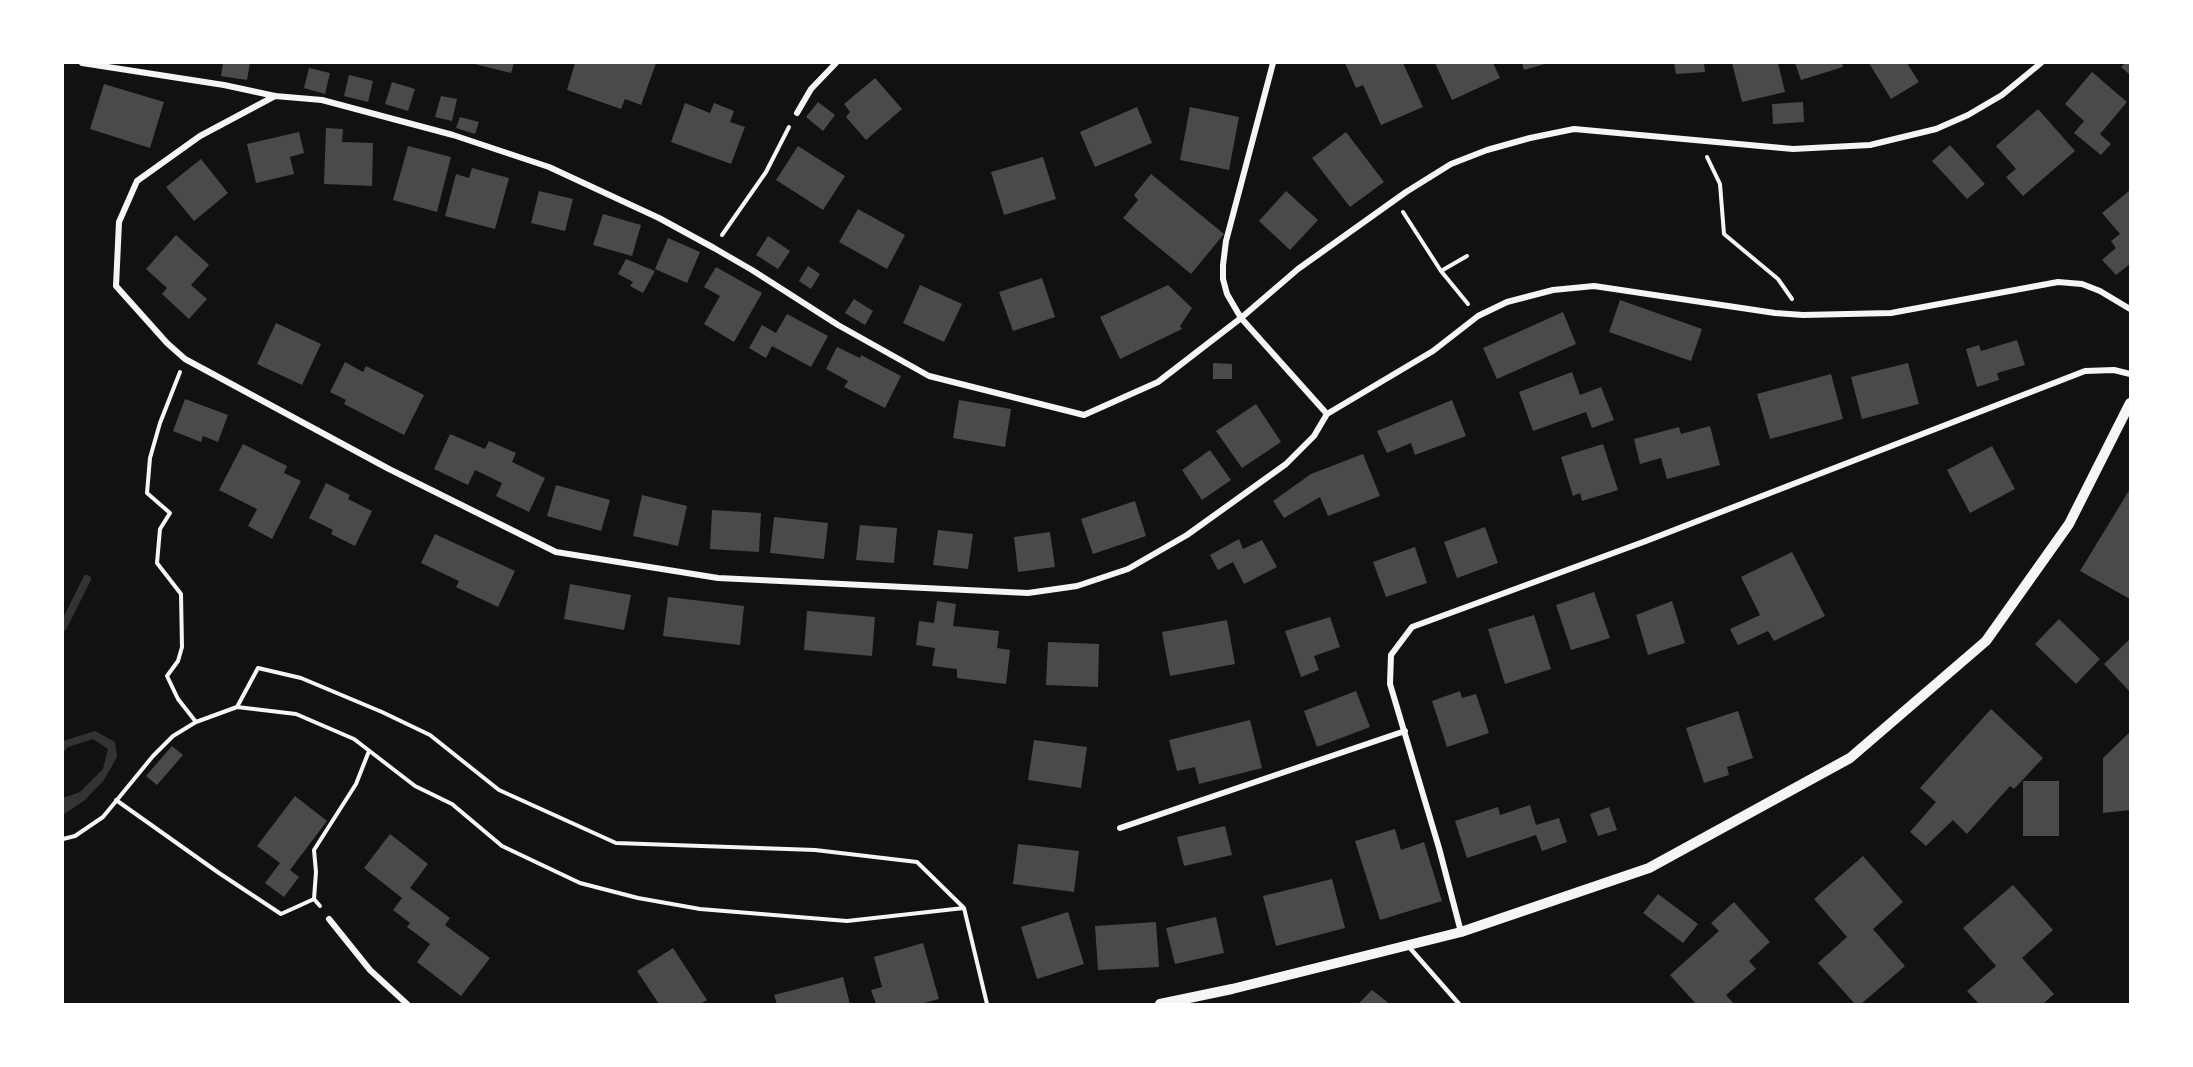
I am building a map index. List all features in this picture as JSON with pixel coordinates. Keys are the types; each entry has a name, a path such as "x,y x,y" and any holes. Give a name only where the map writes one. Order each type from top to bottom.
{"street":[{"path":"82,63 224,85 275,96 322,100 453,135 549,167 659,218 714,248 838,325 929,376 1084,414 1158,382 1241,318 1298,269 1395,200 1451,164 1487,150 1575,129 1793,149 1870,145 1936,129 1968,115 2002,94 2042,63"},
{"path":"797,113 811,89 836,63"},
{"path":"1273,63 1226,241 1222,279 1227,294 1241,318 1327,414"},
{"path":"275,96 201,136 137,181 119,222 116,286 167,343 185,359 389,469 556,552 718,578 1028,593 1077,586 1128,569 1187,535 1286,464 1314,436 1327,414 1433,351 1478,316 1507,302 1554,290 1594,286 1775,313 1803,315 1891,313 2058,282 2082,284 2100,291 2130,309"},
{"path":"1461,932 1390,684 1391,655 1412,627 1646,541 2085,371 2115,370 2130,374"},
{"path":"1160,1004 1232,989 1461,932 1649,868 1850,758 1986,641 2069,524 2130,403"},
{"path":"1120,828 1405,730"},
{"path":"329,919 370,970 407,1004"}],"lane":[{"path":"1407,945 1459,1004"}],"path":[{"path":"714,248 766,172 797,113"},
{"path":"1709,141 1706,154 1720,184 1724,234 1778,279 1803,315"},
{"path":"1395,200 1441,271 1478,316"},
{"path":"1441,271 1467,255"},
{"path":"185,359 160,423 150,458 147,493 170,513 160,529 157,563 181,594 183,647 178,661 167,676 178,699 196,722"},
{"path":"237,707 258,669 301,678 430,735 499,790 616,843 815,850 917,862 964,908 987,1004"},
{"path":"63,839 75,836 103,817 153,756 173,736 196,722 237,707 296,714 354,739 415,786 452,804 502,846 580,883 638,898 700,909 847,921 964,908"},
{"path":"329,919 314,899 316,872 314,850 356,784 369,750"},
{"path":"116,800 281,914 314,899"}],"shaded area":[{"path":"95,731 115,742 117,757 104,780 85,800 63,815 63,798 80,792 103,769 108,749 93,739 68,747 63,753 63,741"}],"building":[{"path":"223,63 250,63 247,80 221,76"},
{"path":"471,63 514,63 511,73"},
{"path":"575,63 656,63 641,105 625,99 621,109 567,90"},
{"path":"1345,63 1403,63 1423,107 1381,125 1363,85 1356,88"},
{"path":"1435,63 1493,63 1500,78 1452,100"},
{"path":"1522,63 1545,63 1545,64 1524,70"},
{"path":"1674,63 1704,63 1705,72 1676,74"},
{"path":"1732,63 1778,63 1785,92 1742,102"},
{"path":"1795,63 1842,63 1843,67 1801,80"},
{"path":"1869,63 1907,63 1919,82 1891,99"},
{"path":"2125,63 2130,63 2130,75 2121,67"},
{"path":"309,68 330,73 325,94 304,88"},
{"path":"2092,72 2127,102 2100,134 2111,144 2101,155 2074,133 2084,121 2065,104"},
{"path":"349,75 373,81 368,102 344,96"},
{"path":"875,78 902,109 866,140 846,117 850,112 844,104"},
{"path":"392,82 415,89 408,111 385,104"},
{"path":"104,84 164,102 150,148 90,129"},
{"path":"441,96 457,99 452,121 435,117"},
{"path":"818,102 835,115 823,131 806,117"},
{"path":"1803,102 1804,122 1773,124 1772,104"},
{"path":"685,103 710,113 714,103 734,111 730,122 745,127 731,164 671,142"},
{"path":"1137,107 1152,143 1095,167 1080,132"},
{"path":"1190,107 1239,117 1229,170 1180,160"},
{"path":"2038,109 2075,151 2023,196 2006,177 2016,169 1996,146"},
{"path":"460,117 479,122 475,134 456,128"},
{"path":"326,128 343,129 342,142 373,143 372,186 324,184"},
{"path":"299,132 304,153 290,157 294,174 256,183 247,144"},
{"path":"1346,132 1384,182 1350,207 1312,158"},
{"path":"1950,145 1985,184 1967,199 1932,161"},
{"path":"408,146 451,157 437,212 393,200"},
{"path":"798,146 845,176 823,210 776,180"},
{"path":"1043,157 1056,199 1004,215 991,172"},
{"path":"201,159 228,193 194,221 166,187"},
{"path":"472,168 509,178 495,229 445,216 456,174 469,178"},
{"path":"1151,174 1224,234 1191,274 1123,218 1138,200 1134,195"},
{"path":"539,191 573,199 565,231 531,223"},
{"path":"1286,191 1318,220 1290,250 1259,221"},
{"path":"2129,191 2130,264 2116,275 2102,260 2116,248 2111,241 2120,234 2102,213"},
{"path":"858,209 905,235 887,269 839,242"},
{"path":"603,214 641,225 632,256 593,245"},
{"path":"176,235 209,265 191,285 207,299 189,319 162,294 167,288 146,269"},
{"path":"768,236 790,251 778,269 756,255"},
{"path":"668,238 700,252 687,283 655,269"},
{"path":"626,259 655,271 643,293 630,286 633,282 618,274"},
{"path":"808,266 820,274 811,289 799,281"},
{"path":"716,267 762,293 734,342 704,324 720,296 704,287"},
{"path":"1042,278 1055,317 1013,331 999,292"},
{"path":"920,285 962,304 944,342 903,323"},
{"path":"1168,285 1192,308 1180,326 1182,329 1120,359 1100,317"},
{"path":"854,299 873,311 865,325 845,313"},
{"path":"1620,300 1702,329 1691,361 1609,332"},
{"path":"1563,312 1576,344 1497,379 1483,348"},
{"path":"787,314 828,336 811,367 772,346 766,358 749,348 762,325 776,333"},
{"path":"276,323 321,344 302,385 257,364"},
{"path":"2017,340 2025,365 1997,373 1999,380 1977,387 1966,349 1979,345 1981,351"},
{"path":"837,347 860,358 861,355 901,376 885,408 844,387 848,381 826,369"},
{"path":"345,362 363,372 366,366 424,395 404,435 344,404 346,400 330,392"},
{"path":"1213,363 1232,364 1232,379 1213,379"},
{"path":"1908,363 1919,404 1862,419 1851,377"},
{"path":"1572,372 1580,395 1601,387 1614,420 1592,428 1586,412 1533,431 1519,392"},
{"path":"1831,374 1843,419 1770,439 1757,394"},
{"path":"185,399 228,415 218,442 203,436 201,442 173,431"},
{"path":"959,400 1011,409 1005,447 953,438"},
{"path":"1452,400 1466,436 1415,455 1411,443 1387,453 1377,431"},
{"path":"1256,404 1281,442 1242,468 1216,431"},
{"path":"1710,426 1720,465 1667,479 1661,458 1640,464 1634,439 1679,427 1681,434"},
{"path":"450,434 485,449 489,441 516,453 512,462 545,478 529,512 496,496 502,483 475,470 468,485 434,469"},
{"path":"243,444 287,466 284,473 301,481 272,539 248,526 257,509 219,490"},
{"path":"1603,444 1618,490 1582,501 1580,493 1573,496 1561,457"},
{"path":"1992,446 2015,489 1970,513 1947,470"},
{"path":"1210,450 1231,480 1202,500 1182,470"},
{"path":"1363,454 1380,496 1328,516 1320,497 1284,518 1273,501 1311,474"},
{"path":"326,483 350,495 348,499 372,511 355,546 331,534 333,530 309,518"},
{"path":"556,485 610,500 601,531 547,516"},
{"path":"2130,489 2130,599 2080,571"},
{"path":"642,495 687,506 678,546 633,536"},
{"path":"1135,501 1146,536 1093,554 1081,519"},
{"path":"712,510 761,513 759,552 710,549"},
{"path":"774,517 828,523 824,559 770,553"},
{"path":"860,525 897,528 894,563 856,560"},
{"path":"1485,527 1498,563 1457,578 1444,542"},
{"path":"938,530 973,534 968,569 933,565"},
{"path":"1050,532 1055,567 1018,572 1014,537"},
{"path":"435,534 515,571 498,607 456,587 459,581 421,563"},
{"path":"1239,539 1243,549 1262,540 1277,567 1244,584 1233,562 1218,570 1210,555"},
{"path":"1415,547 1427,583 1386,597 1373,562"},
{"path":"1792,552 1825,616 1774,641 1768,631 1738,645 1730,629 1760,615 1741,577"},
{"path":"570,584 631,595 624,630 564,619"},
{"path":"1594,592 1610,638 1571,650 1556,605"},
{"path":"668,597 744,606 740,645 663,636"},
{"path":"937,601 956,604 953,626 999,631 997,648 1010,650 1006,684 957,678 957,669 932,666 935,648 916,645 919,621 934,623"},
{"path":"1672,601 1685,643 1648,655 1636,615"},
{"path":"807,611 875,617 872,656 804,650"},
{"path":"1534,615 1551,669 1505,684 1488,629"},
{"path":"1330,617 1340,647 1314,656 1319,670 1301,677 1285,631"},
{"path":"2059,619 2100,659 2076,684 2035,644"},
{"path":"1227,620 1235,664 1170,676 1162,632"},
{"path":"2129,640 2130,642 2130,692 2104,664"},
{"path":"1048,642 1099,644 1098,687 1046,685"},
{"path":"1356,691 1370,727 1317,747 1304,711"},
{"path":"1460,691 1462,698 1476,694 1489,733 1447,747 1432,701"},
{"path":"1991,709 2043,758 2014,789 2010,786 1967,834 1953,820 1926,846 1910,832 1936,802 1920,788"},
{"path":"1738,711 1753,758 1727,767 1729,775 1704,783 1686,728"},
{"path":"1250,720 1262,768 1199,784 1195,767 1177,771 1169,740"},
{"path":"2130,732 2130,810 2103,813 2103,758"},
{"path":"1034,740 1087,747 1081,788 1028,780"},
{"path":"172,746 183,755 157,785 146,776"},
{"path":"2023,781 2059,781 2059,836 2023,836"},
{"path":"295,796 327,821 290,870 299,877 284,897 265,883 280,863 257,846"},
{"path":"1530,805 1536,825 1559,818 1567,842 1542,851 1536,835 1467,858 1455,821 1498,807 1500,815"},
{"path":"1609,807 1617,830 1598,836 1590,814"},
{"path":"1225,826 1232,855 1184,866 1177,837"},
{"path":"1395,829 1401,850 1424,842 1442,901 1380,920 1355,841"},
{"path":"390,834 428,864 410,888 450,918 445,925 490,958 461,996 417,962 430,944 407,927 410,923 393,910 402,898 364,868"},
{"path":"1018,844 1079,851 1074,892 1013,884"},
{"path":"1863,856 1903,902 1873,929 1905,966 1861,1004 1855,1004 1818,963 1847,937 1814,899"},
{"path":"1332,879 1345,928 1276,946 1263,896"},
{"path":"2013,885 2053,930 2022,958 2054,994 2043,1004 1979,1004 1967,991 1996,966 1963,928"},
{"path":"1658,894 1698,924 1683,943 1643,913"},
{"path":"1734,902 1770,942 1749,961 1756,969 1726,995 1734,1004 1696,1004 1670,975 1719,931 1711,923"},
{"path":"1068,912 1084,964 1037,979 1021,927"},
{"path":"1216,917 1224,953 1175,964 1166,928"},
{"path":"1156,922 1159,967 1098,970 1095,926"},
{"path":"923,943 939,999 920,1004 876,1004 871,990 882,987 874,957"},
{"path":"673,948 707,1000 700,1004 659,1004 637,971"},
{"path":"843,977 850,1004 777,1004 774,995"},
{"path":"1372,990 1390,1004 1358,1004"}],"waterway":[{"path":"63,627 87,579"}]}
